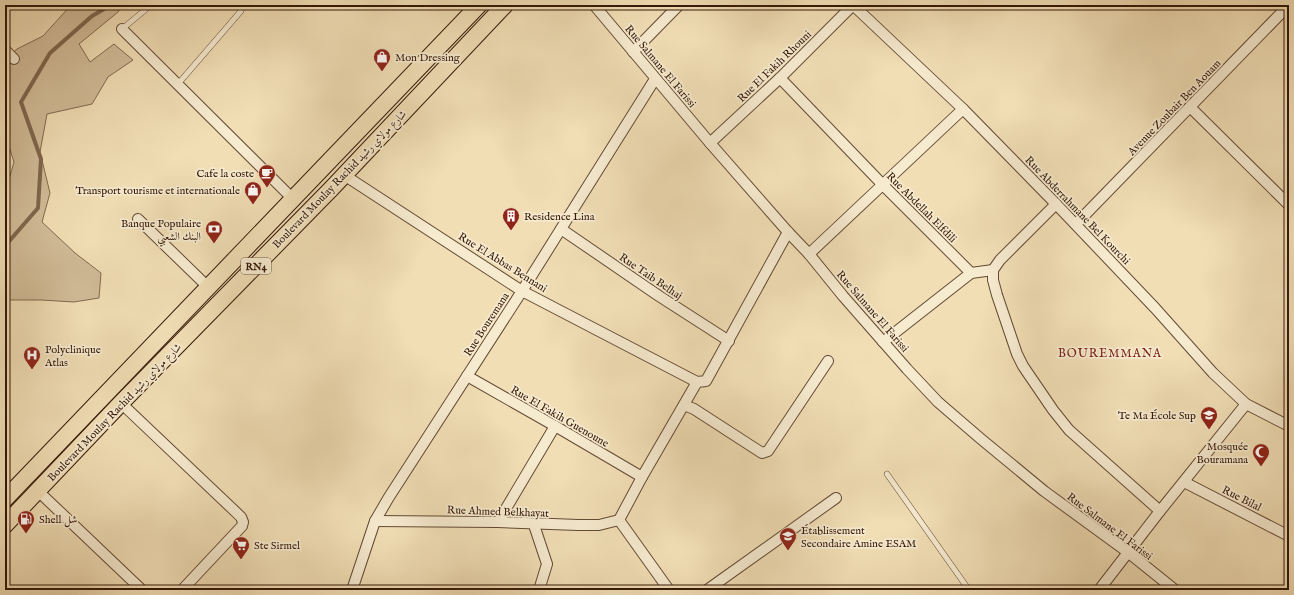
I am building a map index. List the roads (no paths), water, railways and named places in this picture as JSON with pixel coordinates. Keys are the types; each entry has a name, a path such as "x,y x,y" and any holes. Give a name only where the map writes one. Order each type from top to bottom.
{"main road":[{"name":"Boulevard Moulay Rachid شارع مولاي رشيد","path":"5,499 479,5"},
{"name":"Boulevard Moulay Rachid شارع مولاي رشيد","path":"5,525 344,175 505,5"}],"street":[{"name":"Rue Salmane El Farissi","path":"594,5 710,144 809,254 883,342 938,402 1044,491 1175,590"},
{"path":"633,52 679,5"},
{"name":"Rue El Fakih Rhouni","path":"710,144 780,78 853,5"},
{"name":"Rue Abderrahmane Bel Kourchi","path":"853,5 963,109 1076,224 1213,373 1246,404 1289,426"},
{"name":"Avenue Zoubair Ben Aouam","path":"1076,224 1289,5"},
{"path":"122,29 293,199"},
{"path":"5,50 14,59"},
{"name":"Rue Abdellah Elfdili","path":"780,78 882,184 971,273"},
{"name":"Rue Bouremana","path":"352,590 376,521 389,497 522,291 655,79"},
{"path":"1190,107 1289,205"},
{"path":"809,254 963,109"},
{"name":"Rue El Abbas Bennani","path":"344,175 522,291 697,382"},
{"path":"1056,204 1000,260 994,270 993,280 995,288 1011,336 1023,366 1033,382 1069,430 1160,511"},
{"path":"138,219 208,287"},
{"name":"Rue Taib Belhaj","path":"561,229 659,296 729,341"},
{"path":"669,590 619,520 697,382 706,381 788,232"},
{"path":"883,342 971,273 994,270"},
{"path":"684,405 694,409 762,453 766,453 828,361"},
{"name":"Rue El Fakih Guenoune","path":"467,376 642,477"},
{"path":"122,403 241,517 243,522 242,526 182,590"},
{"path":"1099,590 1246,404"},
{"path":"498,522 555,426"},
{"name":"Rue Bilal","path":"1184,482 1289,536"},
{"path":"38,491 142,590"},
{"path":"707,590 836,498"},
{"name":"Rue Ahmed Belkhayat","path":"376,521 600,525 619,520"},
{"path":"534,525 547,564 539,590"}],"lane":[{"path":"122,29 151,5"},
{"path":"178,84 241,11 242,5"},
{"path":"887,474 969,590"}],"waterway":[{"path":"5,246 38,208 41,159 21,102 50,53 92,16 111,5"}],"place":[{"name":"Mon Dressing","path":"382,72"},
{"name":"Cafe la coste","path":"267,188"},
{"name":"Transport tourisme et internationale","path":"253,205"},
{"name":"Residence Lina","path":"511,231"},
{"name":"Banque Populaire البنك الشعبي","path":"214,244"},
{"name":"Polyclinique Atlas","path":"32,370"},
{"name":"Te Ma École Sup","path":"1209,430"},
{"name":"Mosquée Bouramana","path":"1261,467"},
{"name":"Shell شل","path":"26,534"},
{"name":"Établissement Secondaire Amine ESAM","path":"788,551"},
{"name":"Ste Sirmel","path":"241,560"}],"district":[{"name":"BOUREMMANA","path":"1110,353"}]}
